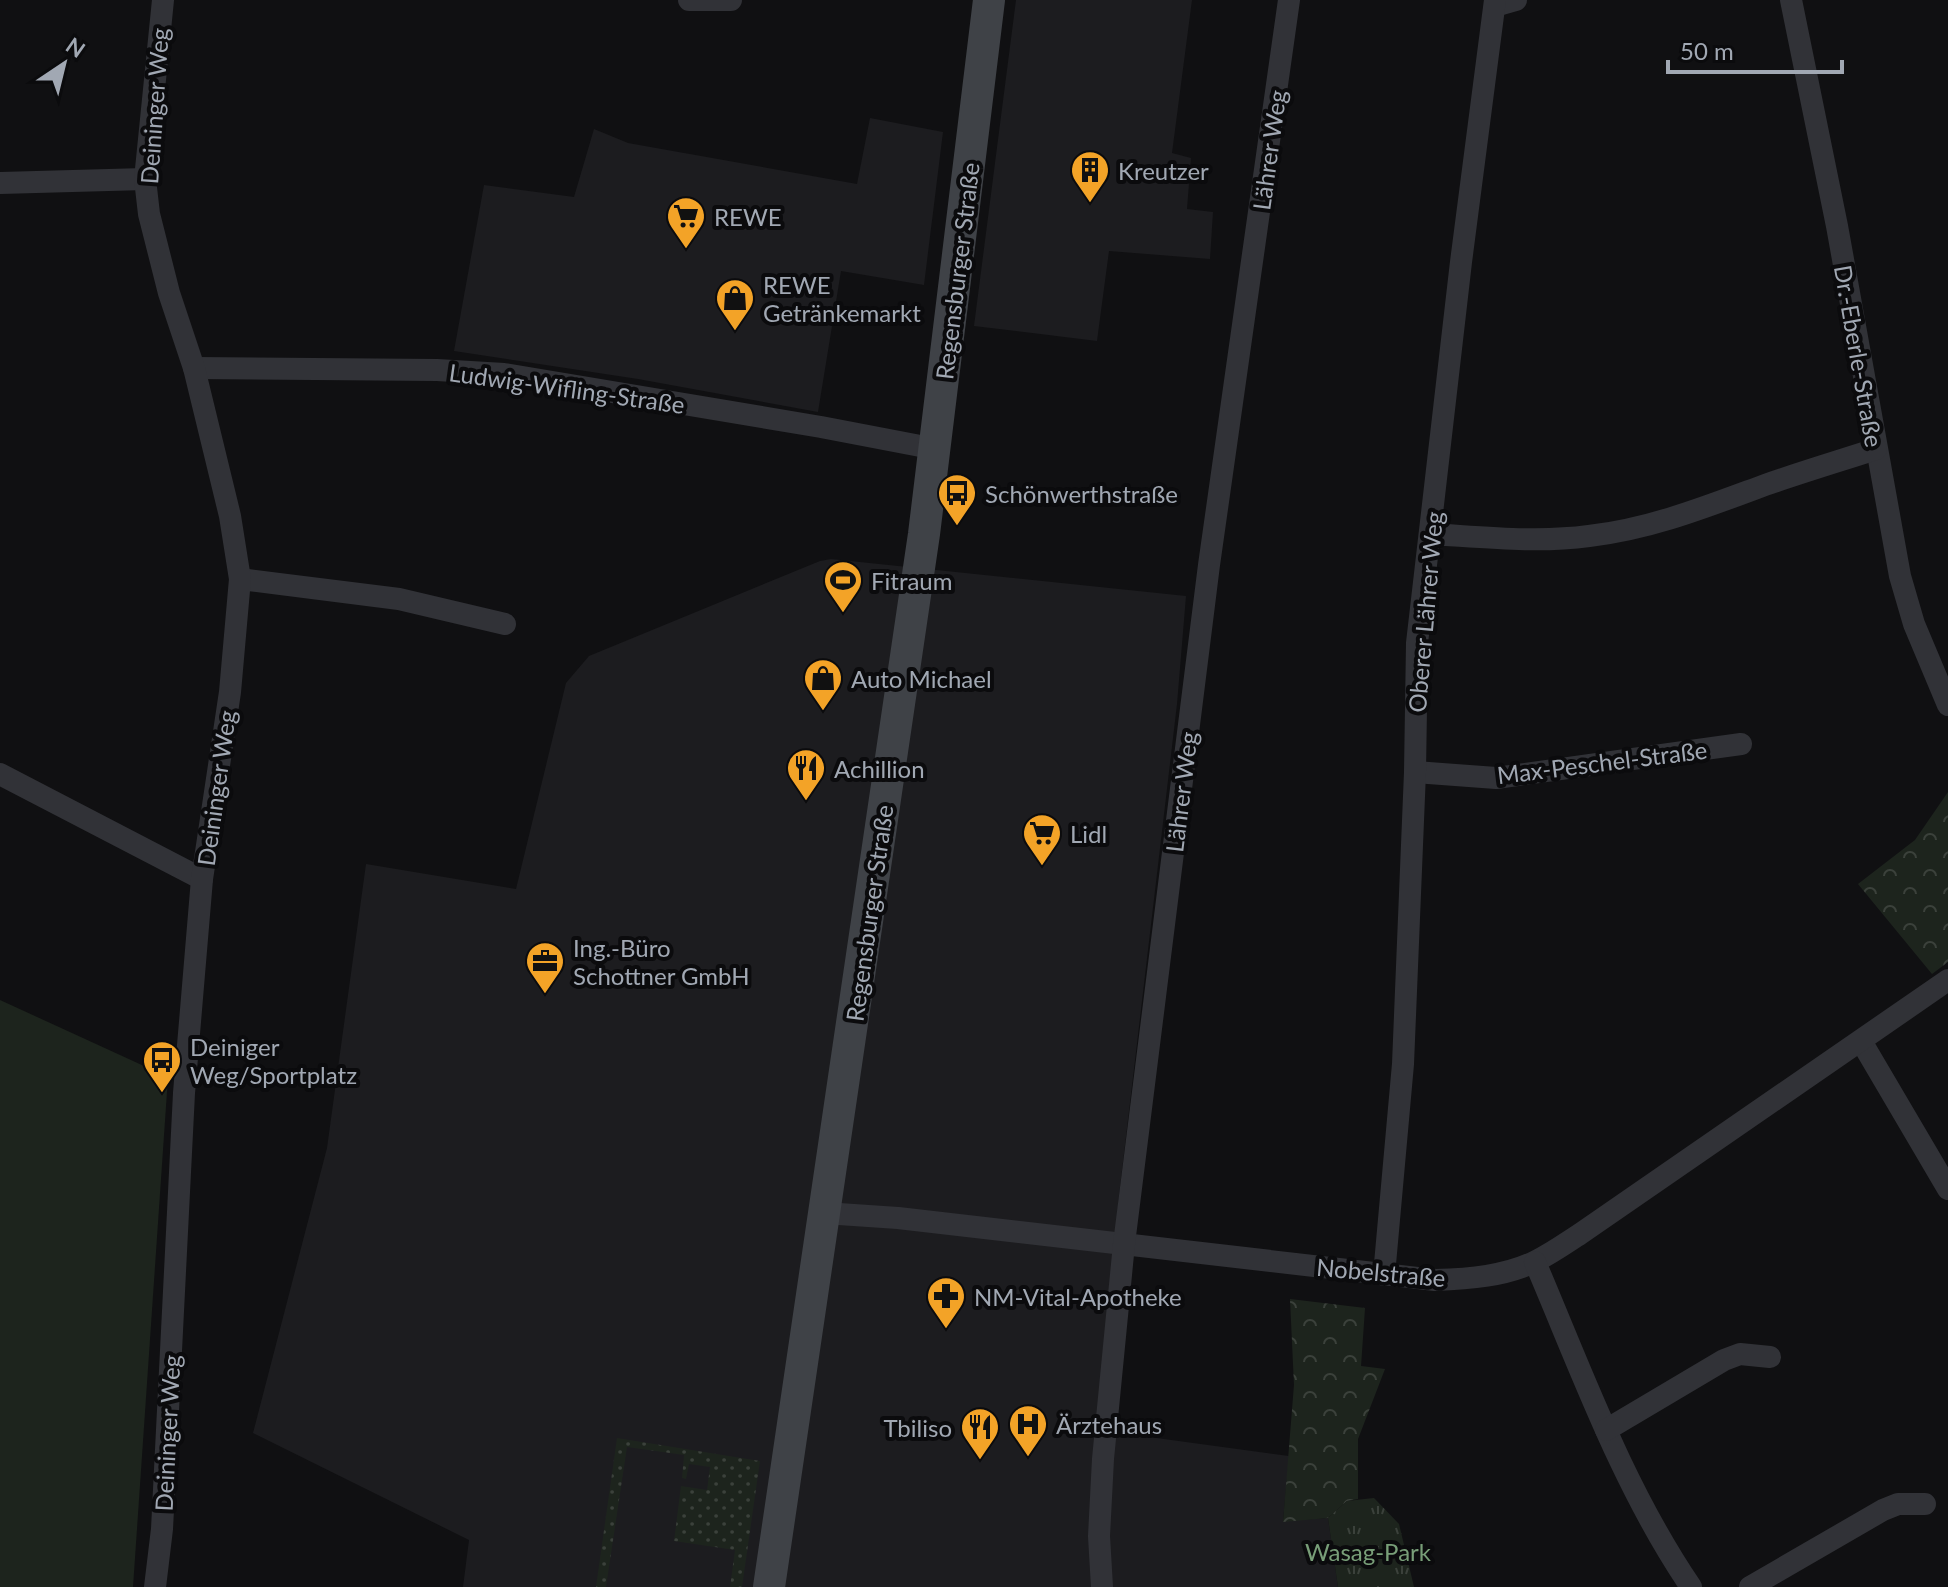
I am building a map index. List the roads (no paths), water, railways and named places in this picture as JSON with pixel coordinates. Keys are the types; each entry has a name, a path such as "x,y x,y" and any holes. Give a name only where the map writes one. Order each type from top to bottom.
{"main road":[{"name":"Regensburger Straße","path":"769,1587 936,449 989,0"}],"street":[{"name":"Deininger Weg","path":"155,1587 162,1529 184,1093 202,879 230,692 240,579 230,516 194,368 157,249 145,179 163,0"},
{"path":"689,0 731,0"},
{"name":"Lährer Weg","path":"1102,1587 1099,1536 1103,1459 1124,1244 1209,565 1289,0"},
{"name":"Dr.-Eberle-Straße","path":"1791,0 1837,226 1900,576 1914,624 1948,705"},
{"name":"Oberer Lährer Weg","path":"1384,1275 1403,1064 1417,643 1461,262 1502,2"},
{"path":"0,183 145,179"},
{"name":"Ludwig-Wifling-Straße","path":"194,368 437,370 504,374 936,449"},
{"path":"1430,534 1525,540 1589,536 1637,528 1876,449"},
{"path":"240,579 399,599 505,624"},
{"name":"Max-Peschel-Straße","path":"1415,772 1496,778 1741,744"},
{"path":"0,774 202,879"},
{"name":"Nobelstraße","path":"824,1213 898,1218 1435,1280 1502,1273 1535,1262 1580,1234 1948,980"},
{"path":"1861,1041 1948,1189"},
{"path":"1535,1262 1641,1506 1691,1587"},
{"path":"1606,1430 1724,1360 1740,1354 1770,1357"},
{"path":"1750,1587 1883,1510 1898,1504 1925,1504"}],"place":[{"name":"Kreutzer","path":"1090,204"},
{"name":"REWE","path":"686,250"},
{"name":"REWE Getränkemarkt","path":"735,332"},
{"name":"Schönwerthstraße","path":"957,527"},
{"name":"Fitraum","path":"843,614"},
{"name":"Auto Michael","path":"823,712"},
{"name":"Achillion","path":"806,802"},
{"name":"Lidl","path":"1042,867"},
{"name":"Ing.-Büro Schottner GmbH","path":"545,995"},
{"name":"Deiniger Weg/Sportplatz","path":"162,1094"},
{"name":"NM-Vital-Apotheke","path":"946,1330"},
{"name":"Ärztehaus","path":"1028,1458"},
{"name":"Tbiliso","path":"980,1461"}],"park label":[{"name":"Wasag-Park","path":"1368,1551"}]}
